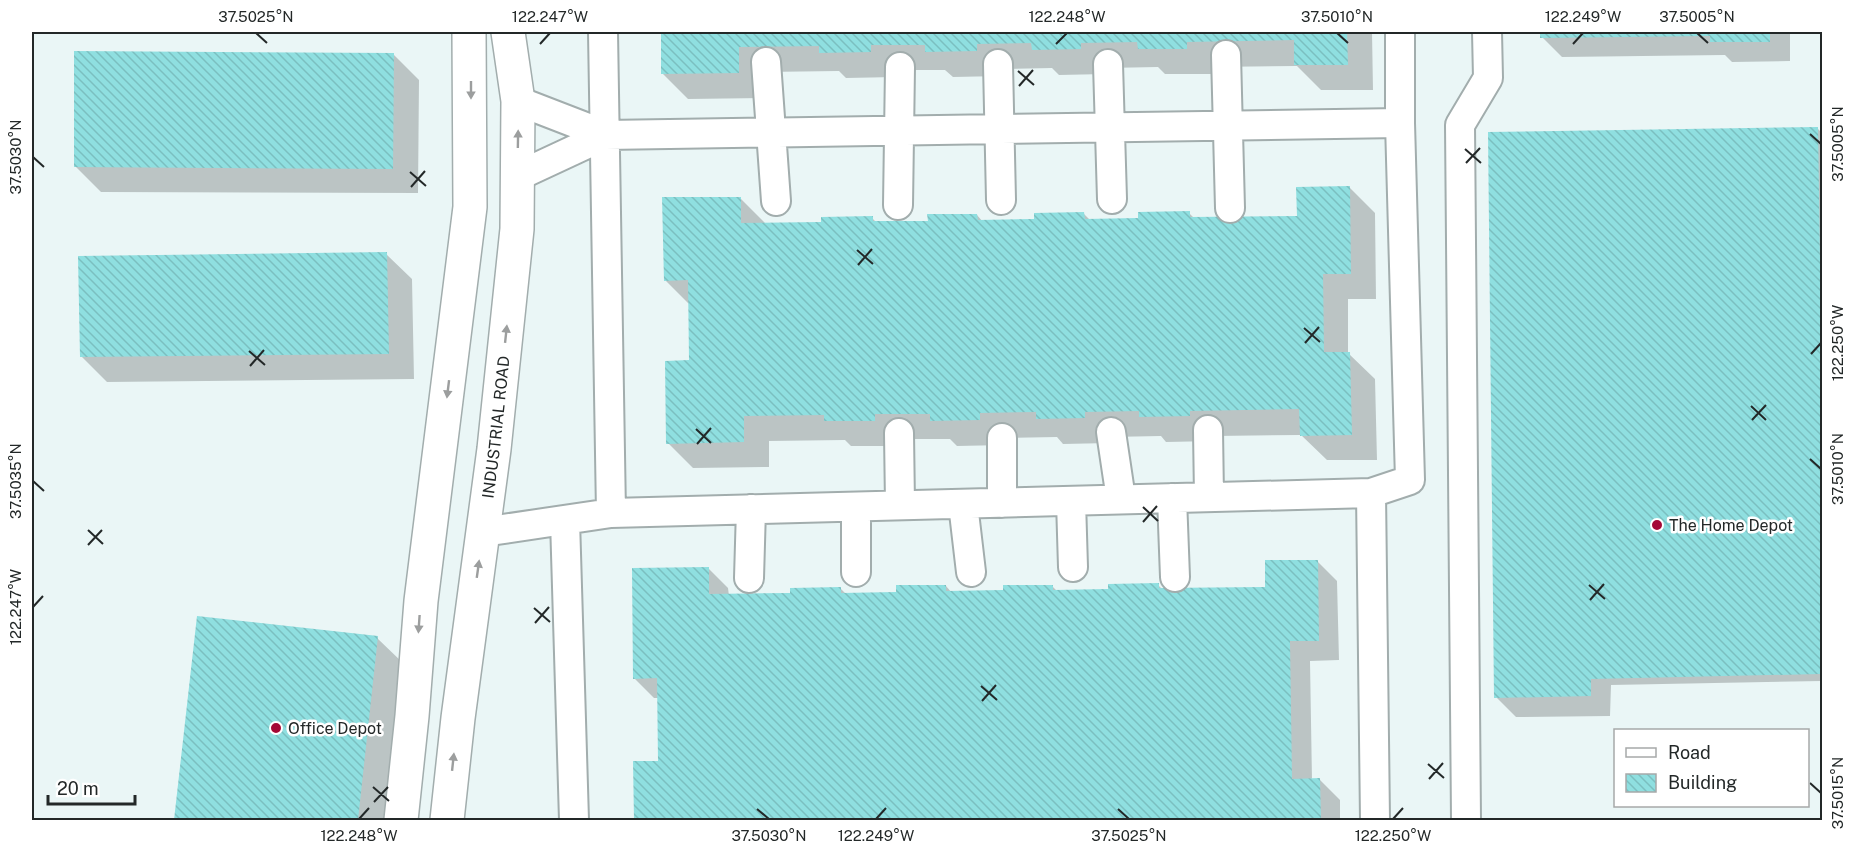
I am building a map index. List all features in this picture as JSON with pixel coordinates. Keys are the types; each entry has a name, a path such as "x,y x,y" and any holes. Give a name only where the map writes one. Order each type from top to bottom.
{"main road":[{"path":"401,820 421,601 470,207 470,32"},
{"name":"INDUSTRIAL ROAD","path":"447,820 494,449 517,229 519,101 508,32"}],"lane":[{"path":"603,32 611,513"},
{"path":"483,532 611,513 1371,493 1410,480 1400,123 1400,32"},
{"path":"1466,820 1460,125 1488,78 1487,32"},
{"path":"1226,55 1230,208"},
{"path":"766,62 776,201"},
{"path":"998,64 1001,200"},
{"path":"1108,64 1112,199"},
{"path":"898,205 900,67"},
{"path":"519,101 606,135 1400,123"},
{"path":"518,176 606,135"},
{"path":"1208,430 1209,497"},
{"path":"1111,432 1120,500"},
{"path":"899,433 900,505"},
{"path":"1002,438 1002,503"},
{"path":"1371,493 1375,820"},
{"path":"1172,498 1175,577"},
{"path":"1071,501 1073,567"},
{"path":"963,504 971,572"},
{"path":"856,507 856,572"},
{"path":"749,578 751,509"},
{"path":"565,519 574,820"}],"building":[{"path":"661,32 1347,32 1348,65 1294,65 1294,40 1187,42 1187,49 1138,49 1137,42 1081,43 1081,49 1032,50 1031,43 977,44 977,51 925,52 925,45 871,45 871,52 819,53 819,46 739,47 739,73 661,74"},
{"path":"1540,32 1770,32 1770,42 1710,42 1710,36 1540,38"},
{"path":"74,51 394,53 393,169 74,167"},
{"name":"The Home Depot","path":"1818,127 1822,396 1822,653 1820,653 1820,674 1591,679 1591,696 1494,698 1488,132"},
{"path":"1350,186 1351,274 1323,274 1324,352 1350,352 1352,435 1300,436 1299,409 1190,411 1190,416 1139,417 1139,411 1085,412 1085,418 1036,419 1036,412 980,413 980,420 930,421 930,414 875,414 875,421 824,421 824,415 744,416 744,442 666,444 665,361 689,360 688,280 664,281 662,197 741,197 741,223 821,222 821,217 873,216 873,221 928,221 927,214 977,214 978,220 1034,219 1034,213 1084,212 1085,219 1138,218 1138,212 1190,211 1190,217 1297,216 1296,187"},
{"path":"387,252 389,354 80,357 78,256"},
{"path":"1265,560 1318,560 1319,641 1290,641 1292,779 1320,778 1321,820 634,820 633,761 658,761 657,678 633,679 632,568 709,567 709,594 790,593 790,588 841,587 841,593 896,592 896,585 946,585 946,591 1003,590 1003,585 1053,585 1053,590 1108,589 1108,584 1159,583 1159,588 1265,587"},
{"name":"Office Depot","path":"197,616 378,636 358,820 174,820"}],"place":[{"name":"The Home Depot","path":"1657,525"},
{"name":"Office Depot","path":"276,728"}]}
